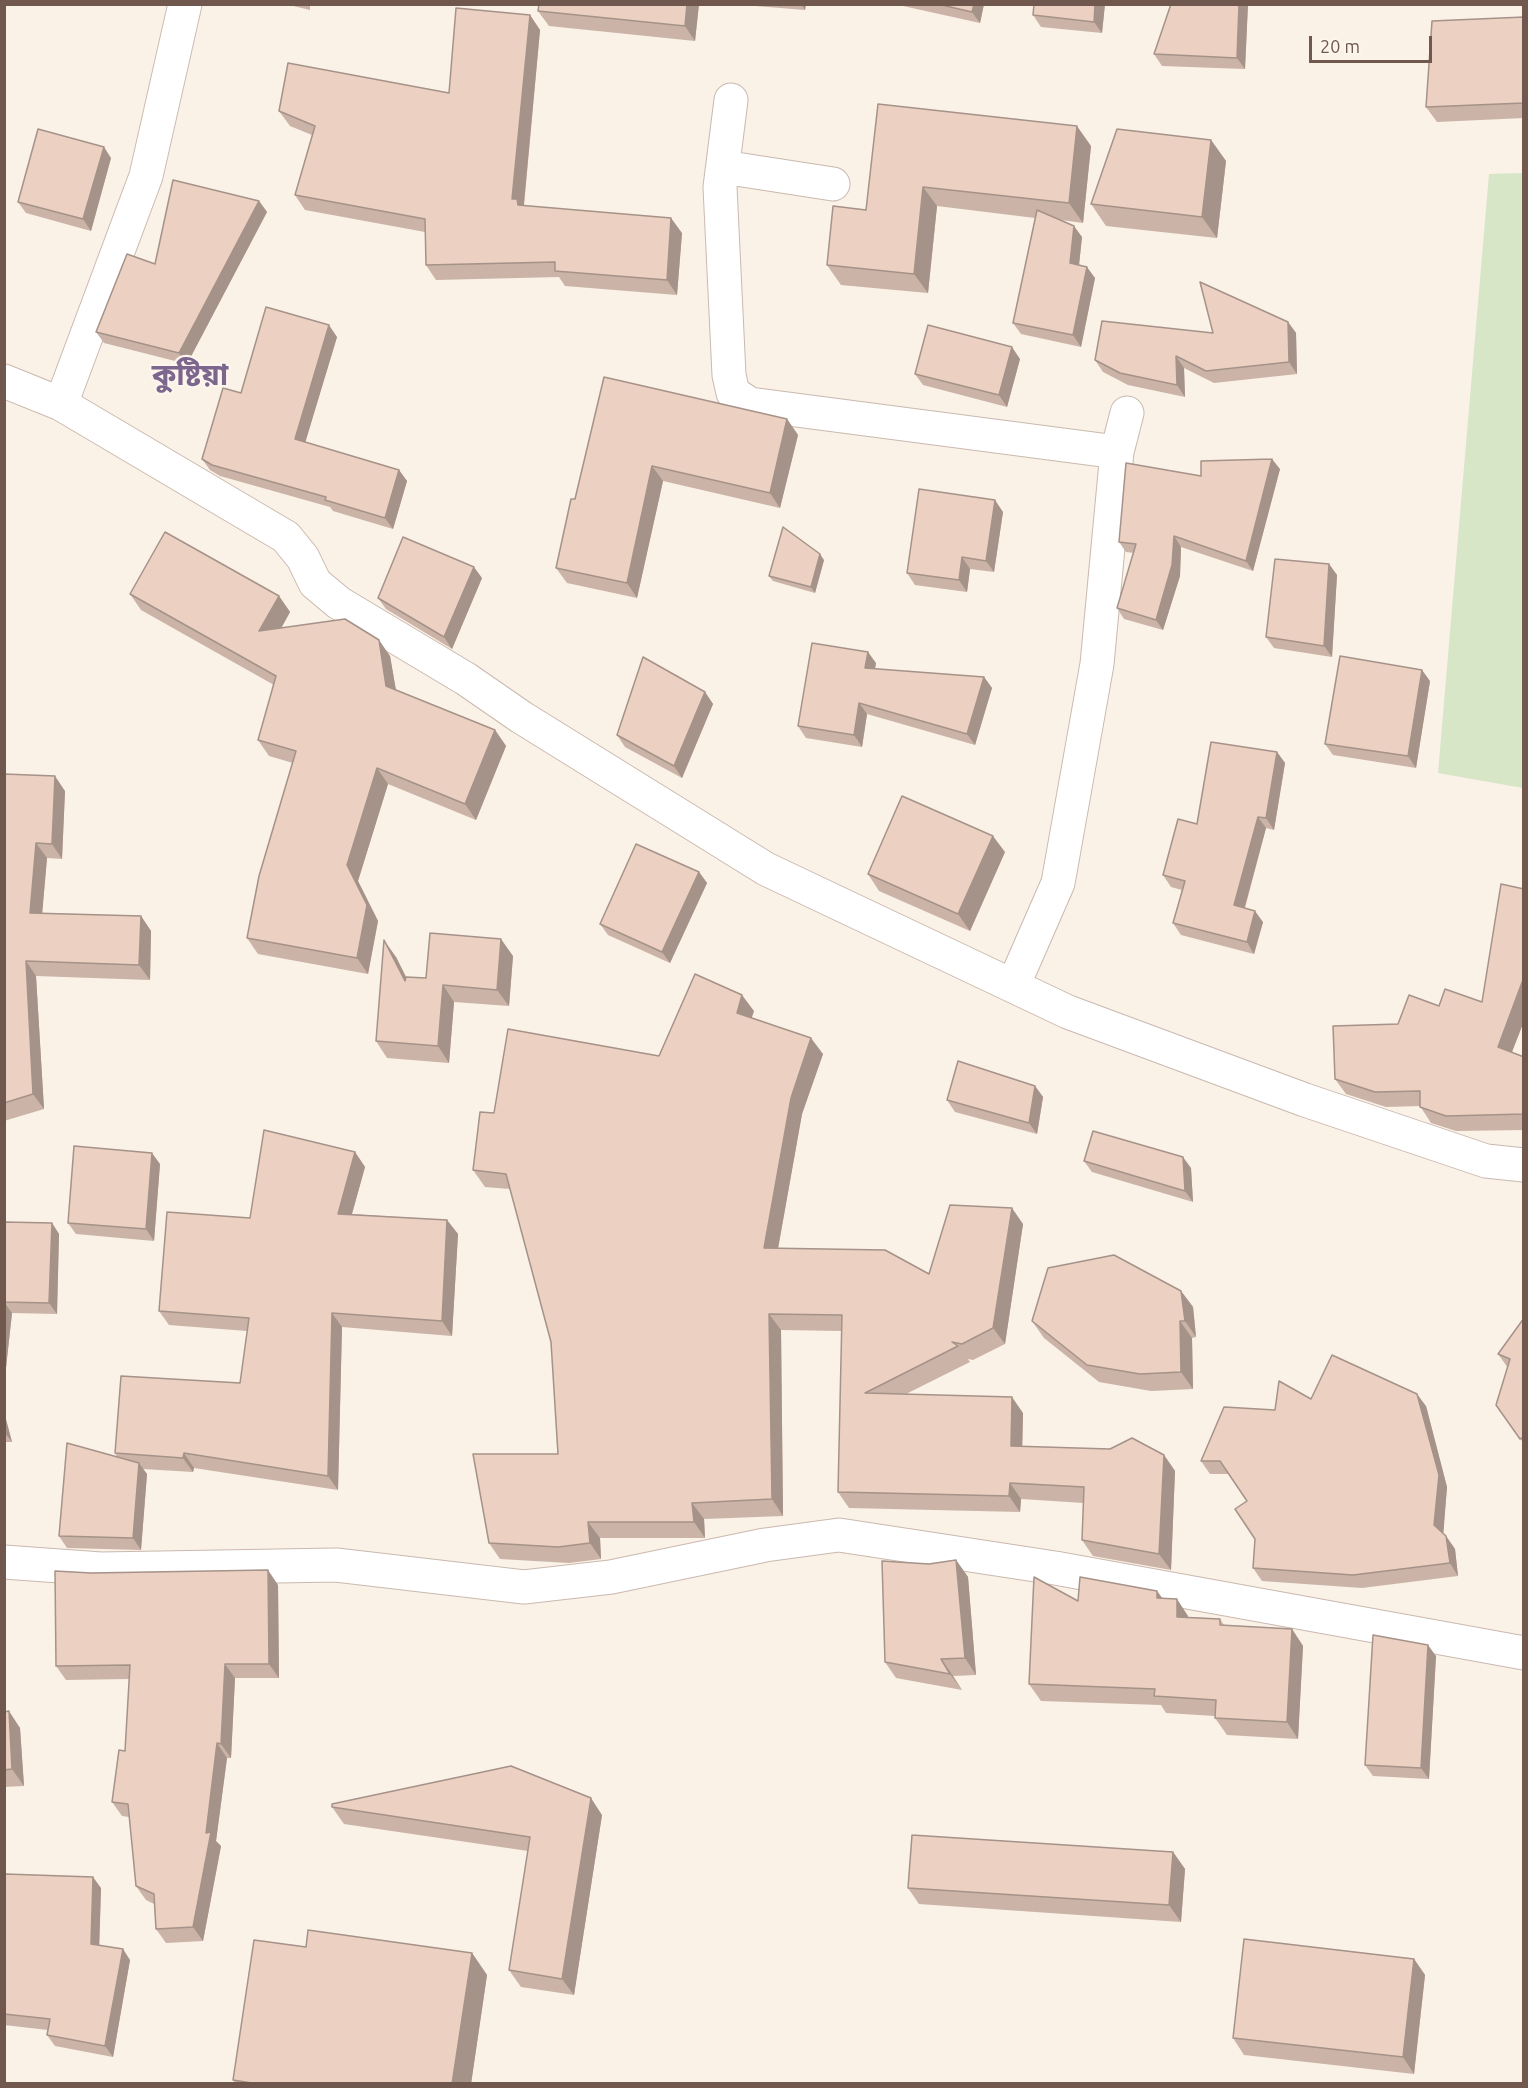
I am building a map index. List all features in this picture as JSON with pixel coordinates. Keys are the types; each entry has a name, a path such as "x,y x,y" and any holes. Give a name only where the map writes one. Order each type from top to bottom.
{"street":[{"path":"61,404 146,176 185,4"},
{"path":"731,100 720,187 729,375 733,393 750,404 1117,452"},
{"path":"723,167 833,184"},
{"path":"4,381 61,404 286,537 303,558 315,583 339,603 466,679 521,717 766,869 1068,1012 1305,1100 1486,1161 1524,1165"},
{"path":"1013,986 1058,883 1097,664 1117,452 1127,413"},
{"path":"4,1562 101,1569 336,1565 524,1587 611,1577 765,1545 839,1535 1055,1568 1524,1653"}],"green space":[{"path":"1524,173 1523,788 1438,773 1489,174"}],"building":[{"path":"539,4 687,4 685,26 538,11"},
{"path":"937,4 974,4 972,12"},
{"path":"1034,4 1095,4 1094,22 1033,15"},
{"path":"1171,4 1239,4 1237,58 1154,54"},
{"path":"456,8 530,15 512,199 517,199 518,205 671,218 667,280 555,271 555,262 426,265 425,219 295,195 315,126 279,111 288,63 449,93"},
{"path":"1524,17 1524,103 1426,107 1432,21"},
{"path":"878,104 1077,126 1069,203 923,187 914,274 827,265 833,206 866,210"},
{"path":"38,129 104,147 83,219 18,202"},
{"path":"1117,129 1211,140 1202,217 1091,204"},
{"path":"173,180 259,201 179,353 96,332 127,254 155,264"},
{"path":"1037,210 1074,226 1070,263 1087,267 1073,335 1013,323"},
{"path":"1200,282 1288,322 1289,362 1206,371 1176,356 1177,385 1120,373 1095,360 1102,321 1213,333"},
{"path":"266,307 329,325 295,439 399,470 385,518 325,500 326,497 212,465 202,459 223,388 241,393"},
{"path":"928,325 1012,347 999,395 915,374"},
{"path":"604,377 787,419 770,493 652,466 627,583 556,568 571,499 575,499"},
{"path":"1272,459 1246,561 1174,536 1172,565 1156,620 1117,608 1136,544 1119,542 1126,463 1201,476 1201,461"},
{"path":"919,489 995,500 986,561 962,557 959,580 907,573"},
{"path":"783,527 820,554 811,587 769,576"},
{"path":"165,532 279,596 259,631 345,619 379,640 386,686 495,730 465,804 377,768 347,865 367,905 357,958 247,938 259,876 296,751 258,740 276,676 130,594"},
{"path":"403,537 474,567 444,637 378,598"},
{"path":"1275,559 1329,564 1324,646 1266,637"},
{"path":"812,643 868,652 865,668 984,677 967,734 859,703 854,735 798,726"},
{"path":"1340,656 1422,670 1408,756 1325,744"},
{"path":"643,657 705,692 674,766 617,735"},
{"path":"1211,742 1277,752 1266,818 1258,817 1234,905 1255,911 1247,942 1173,923 1185,881 1163,875 1178,819 1197,824"},
{"path":"4,774 55,776 52,844 36,843 30,913 141,916 139,965 26,961 33,1094 4,1103"},
{"path":"902,796 993,836 958,914 868,874"},
{"path":"636,844 699,872 662,952 600,924"},
{"path":"1501,884 1524,889 1524,977 1498,1047 1524,1057 1524,1114 1446,1116 1420,1107 1420,1091 1375,1092 1335,1079 1333,1026 1398,1024 1409,995 1439,1006 1445,989 1482,1002"},
{"path":"430,933 501,939 497,990 443,985 438,1046 376,1041 384,940 405,981 406,977 426,978"},
{"path":"695,974 742,995 737,1013 811,1038 791,1098 764,1248 885,1250 929,1274 950,1205 1012,1208 993,1328 962,1344 952,1342 958,1346 865,1393 1012,1397 1011,1446 1110,1449 1132,1438 1164,1455 1159,1554 1082,1540 1084,1487 1010,1483 1009,1496 838,1492 842,1315 769,1314 772,1499 692,1503 694,1522 588,1522 590,1543 558,1547 489,1543 473,1454 558,1454 551,1342 506,1174 473,1170 480,1112 494,1113 508,1029 659,1056"},
{"path":"958,1061 1035,1086 1029,1123 947,1100"},
{"path":"264,1130 355,1152 338,1214 447,1220 442,1321 332,1313 328,1476 184,1453 183,1458 115,1453 121,1376 240,1383 249,1318 159,1311 167,1212 250,1218"},
{"path":"1093,1131 1183,1157 1185,1191 1084,1161"},
{"path":"74,1146 152,1153 146,1229 68,1223"},
{"path":"4,1222 52,1223 49,1303 4,1302"},
{"path":"1114,1255 1181,1291 1185,1321 1180,1321 1181,1372 1140,1374 1087,1365 1032,1321 1048,1268"},
{"path":"1524,1318 1524,1437 1520,1439 1496,1405 1510,1359 1498,1354"},
{"path":"1332,1355 1417,1394 1439,1475 1434,1525 1446,1536 1450,1563 1353,1575 1253,1568 1255,1539 1235,1509 1247,1501 1220,1461 1201,1461 1224,1407 1275,1410 1279,1381 1311,1399"},
{"path":"67,1443 139,1463 133,1538 59,1536"},
{"path":"956,1560 965,1658 941,1659 950,1674 885,1662 882,1561 929,1564"},
{"path":"268,1570 269,1664 225,1664 221,1744 217,1743 206,1833 211,1832 193,1927 156,1929 154,1894 136,1886 128,1804 112,1802 119,1750 125,1751 130,1665 56,1666 55,1571 91,1573"},
{"path":"1034,1577 1078,1601 1080,1577 1157,1591 1157,1598 1177,1599 1177,1617 1220,1619 1220,1625 1292,1629 1287,1722 1215,1718 1216,1700 1154,1696 1155,1689 1029,1684"},
{"path":"1373,1635 1428,1645 1421,1768 1365,1765"},
{"path":"9,1711 12,1769 4,1770 4,1712"},
{"path":"511,1766 591,1798 562,1979 509,1970 530,1837 332,1807 332,1804"},
{"path":"912,1835 1173,1852 1169,1905 908,1888"},
{"path":"5,1874 93,1877 91,1944 123,1949 105,2046 47,2035 50,2019 4,2014"},
{"path":"308,1930 472,1953 452,2084 258,2084 233,2080 254,1940 306,1947"},
{"path":"1244,1939 1414,1959 1403,2057 1233,2038"}],"district":[{"name":"কুষ্টিয়া","path":"190,375"}]}
